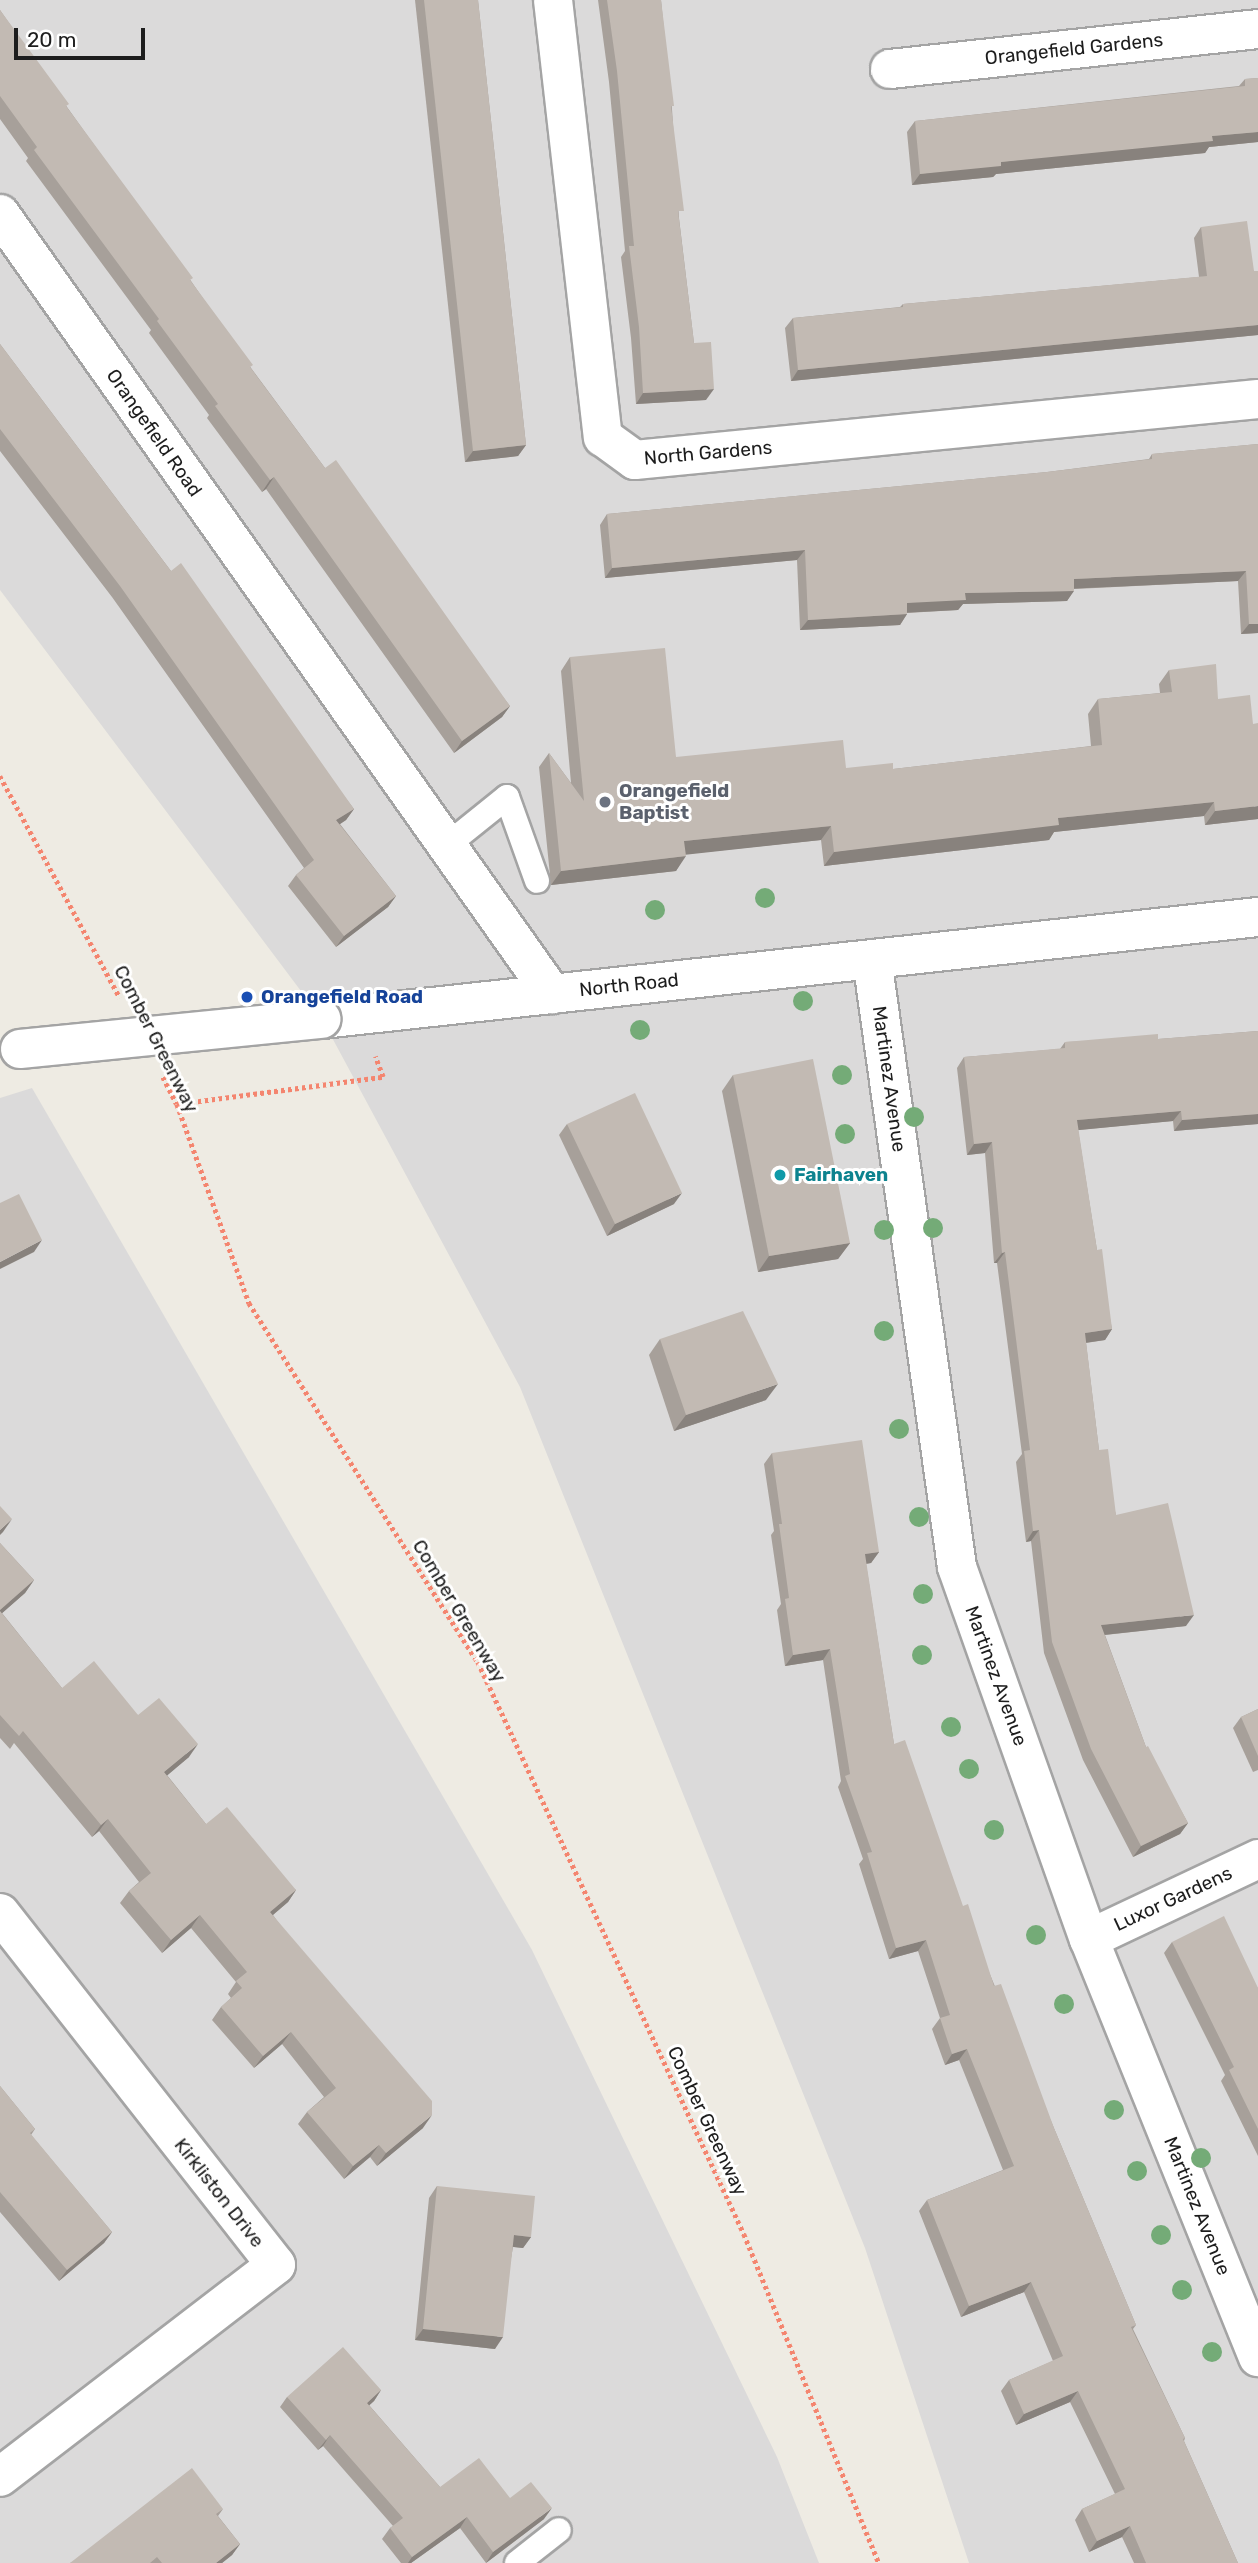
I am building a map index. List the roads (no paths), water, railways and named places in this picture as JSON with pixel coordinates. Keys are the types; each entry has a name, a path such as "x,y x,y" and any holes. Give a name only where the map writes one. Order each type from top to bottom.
{"street":[{"name":"North Gardens","path":"553,0 603,437 635,460 1258,399"},
{"name":"Orangefield Gardens","path":"890,69 1258,29"},
{"name":"Orangefield Road","path":"0,214 552,994"},
{"name":"North Road","path":"10,1051 1258,917"},
{"name":"Martinez Avenue","path":"872,959 957,1567 1089,1939 1258,2357"},
{"name":"Luxor Gardens","path":"1089,1939 1258,1859"},
{"name":"Kirkliston Drive","path":"0,1913 275,2265 0,2477"}],"lane":[{"path":"446,846 508,797 537,881"},
{"path":"517,2563 559,2530"}],"place":[{"name":"Orangefield Baptist","path":"605,802"},
{"name":"Orangefield Road","path":"247,997"},
{"name":"Fairhaven","path":"780,1175"}]}
